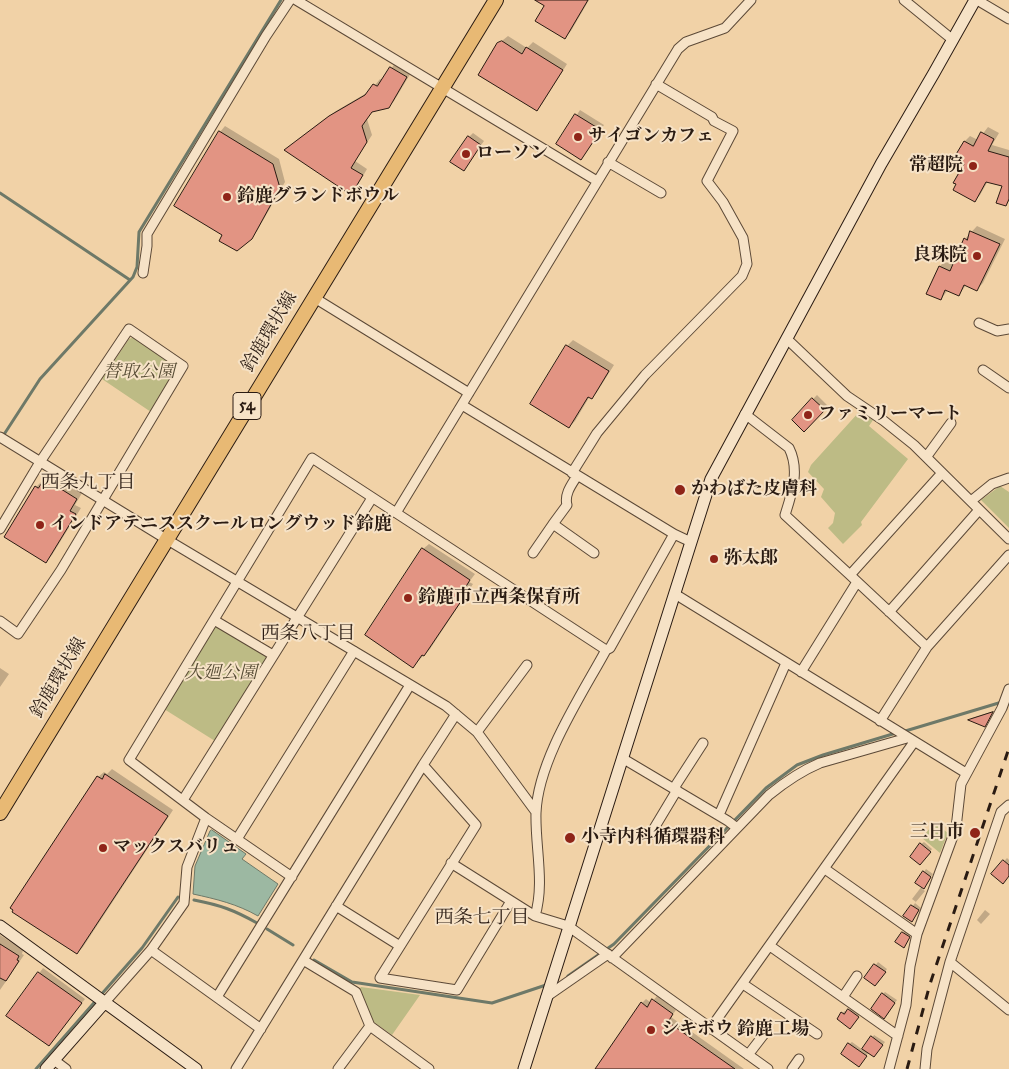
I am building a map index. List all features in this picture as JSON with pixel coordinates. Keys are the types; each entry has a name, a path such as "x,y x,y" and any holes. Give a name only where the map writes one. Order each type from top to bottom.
{"main road":[{"name":"鈴鹿環状線","path":"0,812 496,0"}],"street":[{"path":"143,273 148,246 147,234 266,36 290,0"},
{"path":"296,0 597,181"},
{"path":"396,513 678,49 686,42 725,28 751,0"},
{"path":"904,0 953,40"},
{"path":"524,1069 711,479 881,164 976,0 1009,20"},
{"path":"533,553 567,505 565,500 574,474 597,433 645,375 742,276 746,264 743,238 723,202 707,180 733,131 714,120 712,116 656,84"},
{"path":"608,162 661,193"},
{"path":"313,298 469,393"},
{"path":"979,323 997,330 1009,329"},
{"path":"0,529 40,462 129,329 183,366 61,570 18,634 0,622"},
{"path":"787,339 847,396 884,421 927,456 1009,539"},
{"path":"983,370 1009,388"},
{"path":"462,405 674,534 691,542"},
{"path":"745,414 789,448 791,452 795,466 794,479 784,515 927,647"},
{"path":"927,456 950,423"},
{"path":"4,439 166,539 446,706 476,732 536,812"},
{"path":"292,877 206,818 128,760 312,458 606,650"},
{"path":"850,575 942,473"},
{"path":"971,501 992,484 1009,478"},
{"path":"183,800 372,498"},
{"path":"888,612 980,510"},
{"path":"553,524 594,553"},
{"path":"535,916 538,905 539,886 536,812 544,774 559,736 606,650 610,648 674,534"},
{"path":"880,721 927,647 1009,555"},
{"path":"802,672 857,582"},
{"path":"675,594 966,773"},
{"path":"214,620 274,656"},
{"path":"237,839 354,651"},
{"path":"719,815 786,663"},
{"path":"476,732 527,664"},
{"path":"217,997 410,685"},
{"path":"889,1069 906,1005 910,966 918,934 956,828 961,784 1002,708 1008,691"},
{"path":"236,1069 456,714"},
{"path":"546,997 607,954 784,783 807,768 820,763 908,739"},
{"path":"710,1029 824,869 908,739"},
{"path":"650,835 703,743"},
{"path":"622,758 719,815 737,828"},
{"path":"423,765 476,824 380,978 457,990 511,901"},
{"path":"925,1069 927,1049 950,962 1001,812 1009,805"},
{"path":"66,1069 50,1064 151,950 184,903 187,867 206,818"},
{"path":"452,863 535,916 568,926 768,1069"},
{"path":"824,869 918,934"},
{"path":"336,906 400,946"},
{"path":"0,926 196,1069"},
{"path":"770,946 898,1036"},
{"path":"151,950 261,1029"},
{"path":"303,960 356,992 370,1026 430,1069"},
{"path":"950,962 1009,1010"},
{"path":"843,997 857,976"},
{"path":"743,984 817,1034"},
{"path":"338,1069 370,1026"},
{"path":"748,1056 764,1033"},
{"path":"792,1069 800,1059"}],"green space":[{"name":"替取公園","path":"134,337 175,366 176,371 151,412 102,379 129,339"},
{"path":"859,412 873,420 869,426 908,459 861,522 862,525 843,544 828,528 833,523 835,513 821,497 824,489 808,472 811,465"},
{"path":"1000,486 1009,492 1009,528 981,500"},
{"name":"大廻公園","path":"219,626 266,654 267,660 215,741 164,709 214,628"},
{"path":"934,823 948,833 940,853 922,838"},
{"path":"361,987 420,995 392,1035 371,1020 359,990"}],"shaded area":[{"path":"212,830 246,854 242,859 278,884 258,916 234,905 193,894 195,866"}],"building":[{"path":"535,0 588,0 565,39 535,21 544,6"},
{"path":"502,41 522,54 526,47 563,70 537,111 478,75 497,43"},
{"path":"390,67 407,77 389,108 372,112 362,126 367,142 351,168 363,175 351,195 284,150 329,116 365,95 373,84 377,86"},
{"name":"サイゴンカフェ","path":"575,114 601,130 581,160 556,144"},
{"name":"鈴鹿グランドボウル","path":"219,131 273,164 280,188 252,239 237,251 219,241 222,235 174,206"},
{"name":"常超院","path":"981,132 994,139 988,151 1009,157 1009,199 1006,206 996,203 1002,186 986,182 975,202 953,190 956,184 953,183 964,164 959,162 961,160 955,156 964,141 973,146"},
{"name":"ローソン","path":"468,136 481,145 464,171 450,162"},
{"path":"970,231 1000,244 977,291 964,285 959,296 945,290 941,300 926,294 939,266 950,271 964,238 967,240"},
{"path":"566,345 609,371 592,399 588,397 569,428 530,404"},
{"name":"ファミリーマート","path":"812,398 825,410 804,432 792,420"},
{"name":"インドアテニススクールロングウッド鈴鹿","path":"45,479 77,499 70,511 76,514 46,563 4,537 35,486 38,488"},
{"path":"422,548 470,580 465,588 468,591 424,656 422,655 413,668 365,635"},
{"path":"993,712 985,727 968,720"},
{"path":"105,774 168,816 77,954 12,912 13,910 10,908 97,776 102,779"},
{"path":"920,843 931,852 920,865 910,857"},
{"path":"1003,860 1009,865 1009,876 1003,884 991,874"},
{"path":"923,871 931,877 924,889 915,883"},
{"path":"911,905 919,910 912,922 903,916"},
{"path":"902,932 910,937 904,948 895,942"},
{"path":"0,944 19,956 17,960 19,961 6,981 0,978"},
{"path":"874,964 886,972 875,986 864,978"},
{"path":"38,972 82,1003 49,1046 6,1016"},
{"path":"882,993 895,1003 884,1019 871,1009"},
{"name":"シキボウ 鈴鹿工場","path":"652,999 673,1014 668,1022 735,1069 595,1069 641,1002 647,1007"},
{"path":"848,1009 859,1017 850,1029 837,1019 841,1012 844,1014"},
{"path":"871,1036 883,1045 874,1057 862,1049"},
{"path":"848,1043 867,1056 859,1067 841,1054"}],"waterway":[{"path":"3,436 40,379 133,277 137,267 139,232 281,0"},
{"path":"0,193 130,280"},
{"path":"902,732 1002,702"},
{"path":"568,976 614,944 766,788 797,765 823,755 896,733"},
{"path":"36,1069 142,948 178,897"},
{"path":"194,900 227,908 257,923"},
{"path":"267,929 293,945"},
{"path":"314,960 352,982 492,1003 546,985"}],"railway":[{"path":"907,1069 930,984 1009,748"}],"place":[{"name":"サイゴンカフェ","path":"578,137"},
{"name":"ローソン","path":"466,154"},
{"name":"常超院","path":"973,166"},
{"name":"鈴鹿グランドボウル","path":"227,197"},
{"name":"良珠院","path":"977,256"},
{"name":"ファミリーマート","path":"808,415"},
{"name":"かわばた皮膚科","path":"680,490"},
{"name":"インドアテニススクールロングウッド鈴鹿","path":"40,525"},
{"name":"弥太郎","path":"714,559"},
{"name":"鈴鹿市立西条保育所","path":"408,598"},
{"name":"三日市","path":"975,833"},
{"name":"小寺内科循環器科","path":"570,838"},
{"name":"マックスバリュ","path":"103,848"},
{"name":"シキボウ 鈴鹿工場","path":"651,1030"}],"district":[{"name":"西条九丁目","path":"88,483"},
{"name":"西条八丁目","path":"308,634"},
{"name":"西条七丁目","path":"482,918"}]}
